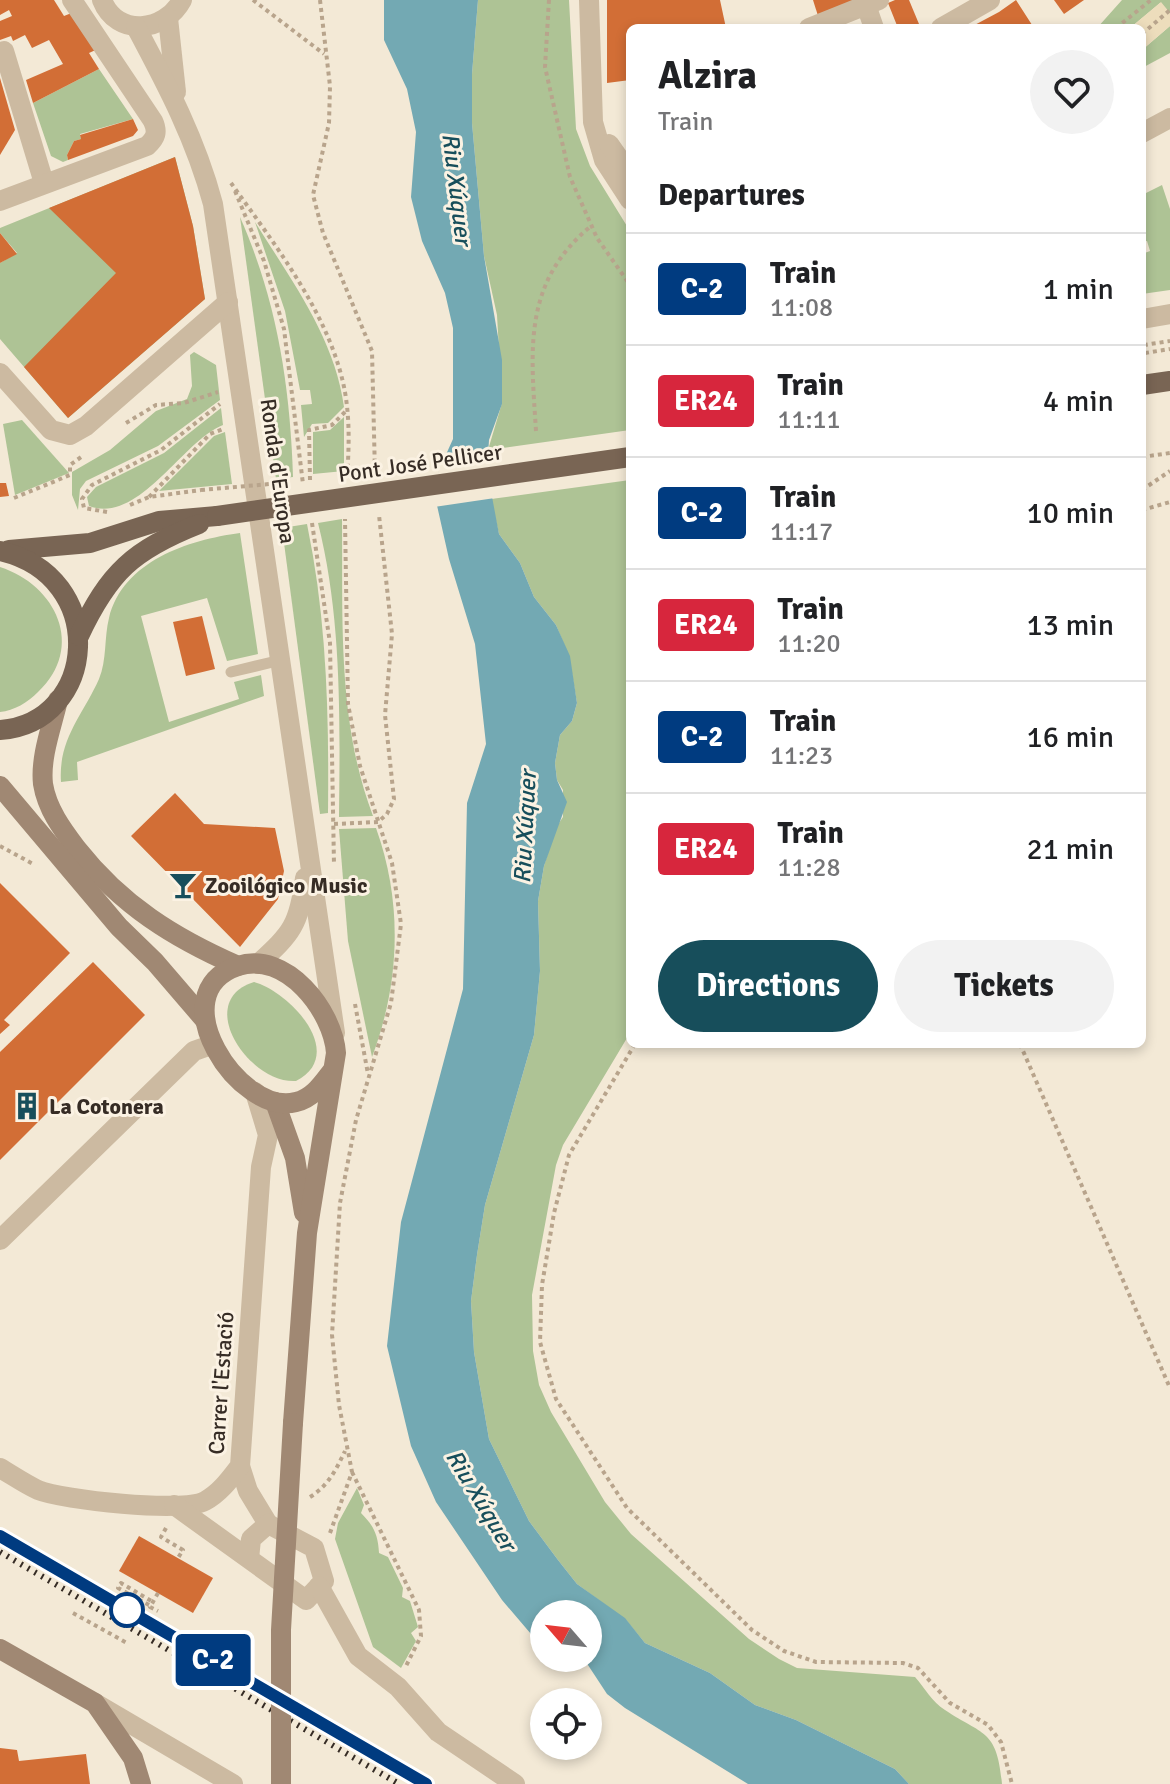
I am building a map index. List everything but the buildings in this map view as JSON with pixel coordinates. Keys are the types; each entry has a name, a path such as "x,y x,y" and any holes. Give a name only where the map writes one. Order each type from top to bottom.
{"main road":[{"path":"1146,384 1170,381"},
{"name":"Pont José Pellicer","path":"217,516 626,458"},
{"path":"0,550 90,543 159,521 217,516"},
{"path":"79,636 94,605 123,564 171,535 217,516"},
{"path":"0,550 21,556 44,569 62,588 74,611 79,636 77,659 70,681 58,700 36,719 0,730"},
{"path":"58,700 43,768 49,805 60,827 105,882 139,913 191,945 302,986 320,1006 335,1033 307,1233 293,1423 281,1630 281,1784"},
{"path":"0,786 119,927 155,962 204,1019"},
{"path":"248,965 215,983 206,1001 204,1019 211,1045 255,1092 275,1102 296,1102 316,1092 332,1071"},
{"path":"275,1102 295,1158 307,1233"},
{"path":"0,1649 95,1703 133,1758 141,1784"}],"street":[{"path":"0,201 147,146 157,130 72,0"},
{"path":"102,0 120,22 136,27 150,27 168,18 182,0"},
{"path":"589,0 590,99 603,140 604,160 626,194"},
{"path":"948,24 990,0"},
{"path":"819,24 872,3 874,24"},
{"path":"168,18 178,104"},
{"path":"136,27 178,104"},
{"path":"4,51 44,183"},
{"name":"Ronda d'Europa","path":"178,104 202,160 213,204 308,850"},
{"path":"1146,131 1170,118"},
{"path":"603,140 626,144"},
{"path":"603,140 626,169"},
{"path":"0,373 51,430 70,435 86,426 228,302"},
{"path":"1146,318 1170,314"},
{"path":"248,965 284,941 300,915 308,850"},
{"path":"308,850 335,1033"},
{"path":"0,1240 194,1051 211,1045"},
{"name":"Carrer l'Estació","path":"0,1468 39,1490 86,1501 174,1505 202,1503 225,1485 240,1466 261,1167 268,1135 255,1092"},
{"path":"174,1505 306,1600 324,1581 314,1548 268,1524 248,1491 240,1466"},
{"path":"249,1559 251,1539 268,1524"},
{"path":"319,1586 358,1656 406,1694 438,1732 515,1784"},
{"path":"95,1703 233,1784"}],"lane":[{"path":"231,672 281,660"}],"path":[{"path":"253,0 324,54"},
{"path":"320,0 330,86 329,123 313,195 323,233 372,351 375,476"},
{"path":"549,0 545,67 570,177 591,226 626,279"},
{"path":"1121,24 1151,0"},
{"path":"1146,31 1170,10"},
{"path":"536,431 531,378 536,311 556,261 591,226"},
{"path":"1146,345 1170,341"},
{"path":"1146,353 1170,349"},
{"path":"122,426 147,408 184,403 223,389"},
{"path":"114,512 89,512 82,499 92,485 161,450 208,410 225,401"},
{"path":"310,480 309,430 332,425 347,409"},
{"path":"149,497 210,434 229,427"},
{"path":"1146,456 1170,453"},
{"path":"14,498 70,475 70,465 84,454"},
{"path":"1146,487 1170,471"},
{"path":"126,507 149,497 201,490"},
{"path":"1146,509 1170,502"},
{"path":"324,825 378,822 391,807 395,790 385,715 392,634 378,505"},
{"path":"378,822 397,884 401,924 393,993 345,1176 335,1255 332,1335 346,1448 352,1472 421,1618 418,1645 403,1673"},
{"path":"633,1048 569,1155 554,1213 542,1285 540,1342 556,1399 627,1508 752,1630 784,1651 816,1662 903,1663 918,1668 950,1703 988,1725 1001,1742 1012,1784"},
{"path":"1022,1048 1170,1388"},
{"path":"331,1542 331,1527 348,1491 352,1472"},
{"path":"161,1537 183,1550 178,1558"},
{"path":"151,1604 118,1588 121,1583 151,1604 150,1607 158,1611"},
{"path":"151,1604 158,1593"},
{"path":"73,1613 127,1643"}],"green space":[{"path":"478,0 569,0 576,129 590,166 626,224 626,431 488,450 502,403 497,315 484,256 472,123"},
{"path":"1122,0 1170,0 1170,13 1160,3 1135,24 1101,24"},
{"path":"1170,26 1170,53 1146,66 1146,47"},
{"path":"99,69 133,119 80,134 81,139 74,141 67,155 68,160 63,162 51,156 33,103"},
{"path":"175,157 193,226 205,299 68,418 0,339 0,263 17,253 0,233 0,228"},
{"path":"1162,185 1170,209 1170,290 1146,293 1146,252 1150,251 1146,241 1146,193"},
{"path":"240,217 263,280 279,344 289,409 293,477 276,479"},
{"path":"255,222 310,310 339,382 344,407 328,423 312,424 304,437 301,405 312,404 310,390 300,390 285,311"},
{"path":"194,352 216,365 220,400 158,446 86,481 80,489 78,510 72,495 72,472 110,450 156,411 187,399 192,386 190,355"},
{"path":"221,408 223,425 192,447 143,493 107,509 89,506 87,497 96,487 164,453"},
{"path":"344,417 344,471 313,474 313,432 330,430"},
{"path":"22,420 69,473 15,495 3,424"},
{"path":"225,432 232,484 159,491 214,436"},
{"path":"626,481 626,1040 563,1145 556,1165 532,1295 533,1351 539,1385 551,1412 605,1502 631,1534 749,1639 797,1668 915,1677 940,1707 979,1730 992,1743 1002,1784 909,1784 895,1769 796,1720 755,1705 710,1673 645,1643 626,1620 577,1584 558,1560 529,1521 489,1439 474,1352 471,1301 485,1205 534,1035 540,971 538,901 555,829 563,817 563,790 557,780 555,763 560,735 572,721 577,703 569,656 556,625 534,597 520,563 499,534 491,499"},
{"path":"342,519 344,670 353,744 373,816 339,817 335,632 332,595 318,523"},
{"path":"307,524 323,632 327,704 328,813 320,814 282,528"},
{"path":"240,533 258,654 227,661 207,598 141,616 169,722 239,699 234,682 261,675 264,696 77,762 78,780 61,782 67,740 99,679 109,618 128,582 143,568 179,548"},
{"path":"0,567 36,588 58,619 62,637 60,656 52,674 38,692 20,705 0,712"},
{"path":"376,828 391,885 395,943 388,1001 372,1057 348,941 339,829"},
{"path":"254,982 283,998 297,1011 315,1040 316,1056 311,1069 296,1081 278,1078 261,1069 234,1040 228,1022 228,1006 236,992"},
{"path":"357,1488 364,1505 361,1513 374,1531 379,1553 388,1557 403,1588 402,1597 410,1601 418,1627 411,1633 416,1641 401,1668 373,1647 335,1539 338,1523"}],"shaded area":[{"path":"1161,2 1170,13 1170,26 1146,47 1146,24 1135,24"}],"water":[{"name":"Riu Xúquer","path":"384,0 478,0 472,123 484,256 502,360 502,404 489,440 487,470 499,534 520,563 534,597 556,625 570,656 577,703 572,721 560,735 555,763 557,780 567,802 544,866 538,901 540,971 534,1035 485,1205 471,1301 474,1352 489,1439 529,1521 577,1584 600,1600 530,1600 530,1633 502,1600 436,1502 411,1446 387,1346 401,1222 463,989 467,803 486,744 475,644 449,559 436,501 439,470 453,439 453,328 445,293 422,241 411,197 416,132 407,89 384,40"},
{"path":"602,1602 625,1618 645,1643 710,1673 755,1705 796,1720 895,1769 909,1784 748,1784 607,1694 593,1672 602,1672"}],"pier":[{"path":"492,449 495,498 434,507 440,457"}],"railway":[{"path":"0,1536 426,1784"},
{"path":"0,1552 399,1784"}],"train":[{"name":"C-2","path":"0,1536 426,1784"}],"place":[{"name":"Zooilógico Music","path":"183,885"},
{"name":"La Cotonera","path":"27,1106"}]}
